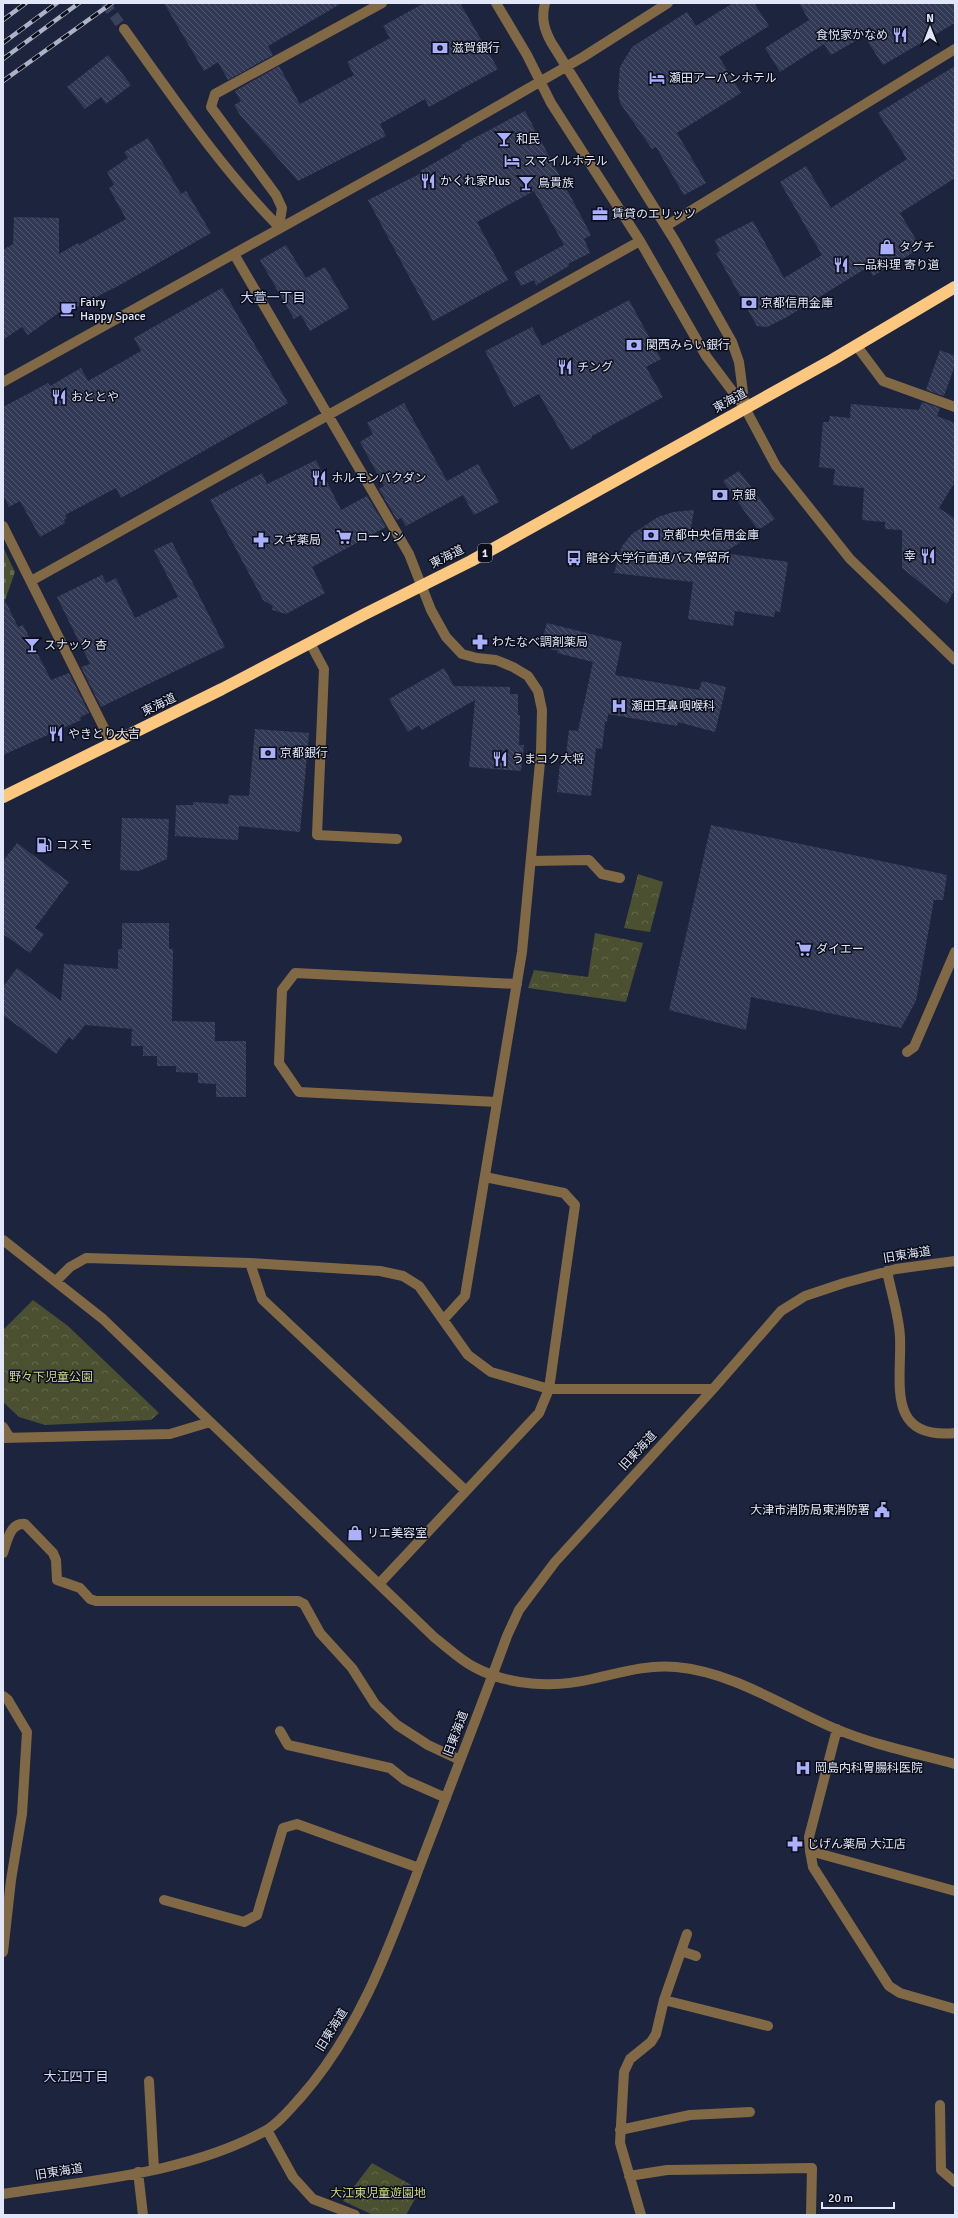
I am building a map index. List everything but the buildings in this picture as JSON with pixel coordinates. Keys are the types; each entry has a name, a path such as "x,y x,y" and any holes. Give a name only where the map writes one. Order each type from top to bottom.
{"highway":[{"name":"東海道","path":"3,797 112,744 477,558 856,345 955,286"}],"street":[{"path":"278,228 282,208 276,195 211,107 215,94 382,3"},
{"path":"496,3 579,149 640,241 706,356 745,408 776,466 829,535 884,594 955,660"},
{"path":"544,3 542,17 545,31 666,226 732,342 739,362 745,408"},
{"path":"3,382 430,145 566,67 668,3"},
{"path":"124,28 182,109 250,198 278,228"},
{"path":"666,226 955,49"},
{"path":"32,581 640,241"},
{"path":"234,254 409,554 431,610 446,637 462,654 496,660 513,667 528,676 538,691 542,710 541,752 522,952 517,984 465,1296 444,1319"},
{"path":"856,345 883,381 955,407"},
{"path":"3,526 32,581 112,744"},
{"path":"310,643 324,669 317,835 397,839"},
{"path":"531,861 589,860 602,874 620,878"},
{"path":"907,1052 914,1047 954,958"},
{"path":"497,1102 299,1092 279,1063 282,990 295,973 517,984"},
{"path":"379,1584 540,1413 549,1390 575,1204 564,1192 485,1176"},
{"path":"3,1240 103,1319 435,1638 473,1667 493,1675 536,1684 558,1685 648,1667 674,1666 696,1670 723,1676 837,1729 876,1742 955,1764"},
{"path":"56,1281 70,1267 86,1258 250,1263 380,1271 403,1276 419,1286 444,1319 468,1356 491,1372 549,1390 713,1390"},
{"name":"旧東海道","path":"3,2194 154,2169 226,2151 267,2130 285,2115 311,2086 346,2036 375,1981 507,1636 519,1610 555,1562 713,1390 781,1311 805,1296 844,1283 887,1271 955,1261"},
{"path":"250,1263 262,1299 466,1491"},
{"path":"887,1271 900,1337 898,1393 902,1408 910,1420 922,1430 939,1435 955,1433"},
{"path":"3,1427 6,1438 170,1434 210,1422"},
{"path":"3,1553 14,1527 20,1523 25,1524 53,1553 56,1560 56,1580 80,1588 90,1599 96,1601 298,1601 304,1604 320,1633 352,1668 375,1704 398,1725 428,1745 460,1760"},
{"path":"3,1696 8,1700 27,1732 22,1814 11,1880 3,1952"},
{"path":"837,1729 809,1837 813,1867 889,1986 900,1993 955,2009"},
{"path":"280,1730 288,1744 390,1768 405,1780 446,1798"},
{"path":"164,1900 244,1922 258,1915 283,1828 297,1824 419,1868"},
{"path":"810,1851 955,1891"},
{"path":"641,2215 620,2143 624,2072 630,2059 652,2042 656,2034 664,2000 687,1934"},
{"path":"681,1952 696,1956"},
{"path":"664,2000 768,2026"},
{"path":"149,2081 154,2169"},
{"path":"940,2105 941,2170 955,2182"},
{"path":"620,2130 690,2115 750,2112"},
{"path":"267,2130 293,2177 313,2199 356,2215"},
{"path":"629,2176 667,2170 812,2168 811,2215"},
{"path":"138,2172 143,2215"}],"green space":[{"path":"3,547 15,572 3,606"},
{"path":"638,874 663,882 650,932 624,928"},
{"path":"595,933 643,943 626,1002 528,988 534,970 588,977"},
{"name":"野々下児童公園","path":"33,1300 68,1326 159,1413 151,1420 45,1425 19,1417 3,1402 3,1330"},
{"name":"大江東児童遊園地","path":"372,2163 420,2190 406,2215 373,2215 343,2201"}],"tunnel":[{"path":"105,3 124,29"}],"railway":[{"path":"3,20 26,3"},
{"path":"3,43 57,3"},
{"path":"3,59 79,3"},
{"path":"3,81 112,3"}],"place":[{"name":"食悦家かなめ","path":"900,35"},
{"name":"滋賀銀行","path":"440,48"},
{"name":"瀬田アーバンホテル","path":"657,78"},
{"name":"和民","path":"504,139"},
{"name":"スマイルホテル","path":"512,161"},
{"name":"かくれ家Plus","path":"428,181"},
{"name":"鳥貴族","path":"526,183"},
{"name":"賃貸のエリッツ","path":"600,214"},
{"name":"タグチ","path":"887,247"},
{"name":"一品料理 寄り道","path":"841,265"},
{"name":"京都信用金庫","path":"749,303"},
{"name":"Fairy Happy Space","path":"68,309"},
{"name":"関西みらい銀行","path":"634,345"},
{"name":"チング","path":"565,367"},
{"name":"おととや","path":"59,397"},
{"name":"ホルモンバクダン","path":"319,478"},
{"name":"京銀","path":"720,495"},
{"name":"京都中央信用金庫","path":"651,535"},
{"name":"ローソン","path":"344,537"},
{"name":"スギ薬局","path":"261,540"},
{"name":"幸","path":"928,556"},
{"name":"龍谷大学行直通バス停留所","path":"574,558"},
{"name":"わたなべ調剤薬局","path":"480,642"},
{"name":"スナック 杏","path":"32,645"},
{"name":"瀬田耳鼻咽喉科","path":"619,706"},
{"name":"やきとり大吉","path":"56,734"},
{"name":"京都銀行","path":"268,753"},
{"name":"うまコク大将","path":"500,759"},
{"name":"コスモ","path":"44,845"},
{"name":"ダイエー","path":"804,949"},
{"name":"大津市消防局東消防署","path":"882,1510"},
{"name":"リエ美容室","path":"355,1533"},
{"name":"岡島内科胃腸科医院","path":"803,1768"},
{"name":"じげん薬局 大江店","path":"795,1844"}],"district":[{"name":"大萱一丁目","path":"273,298"},
{"name":"大江四丁目","path":"76,2077"}]}
